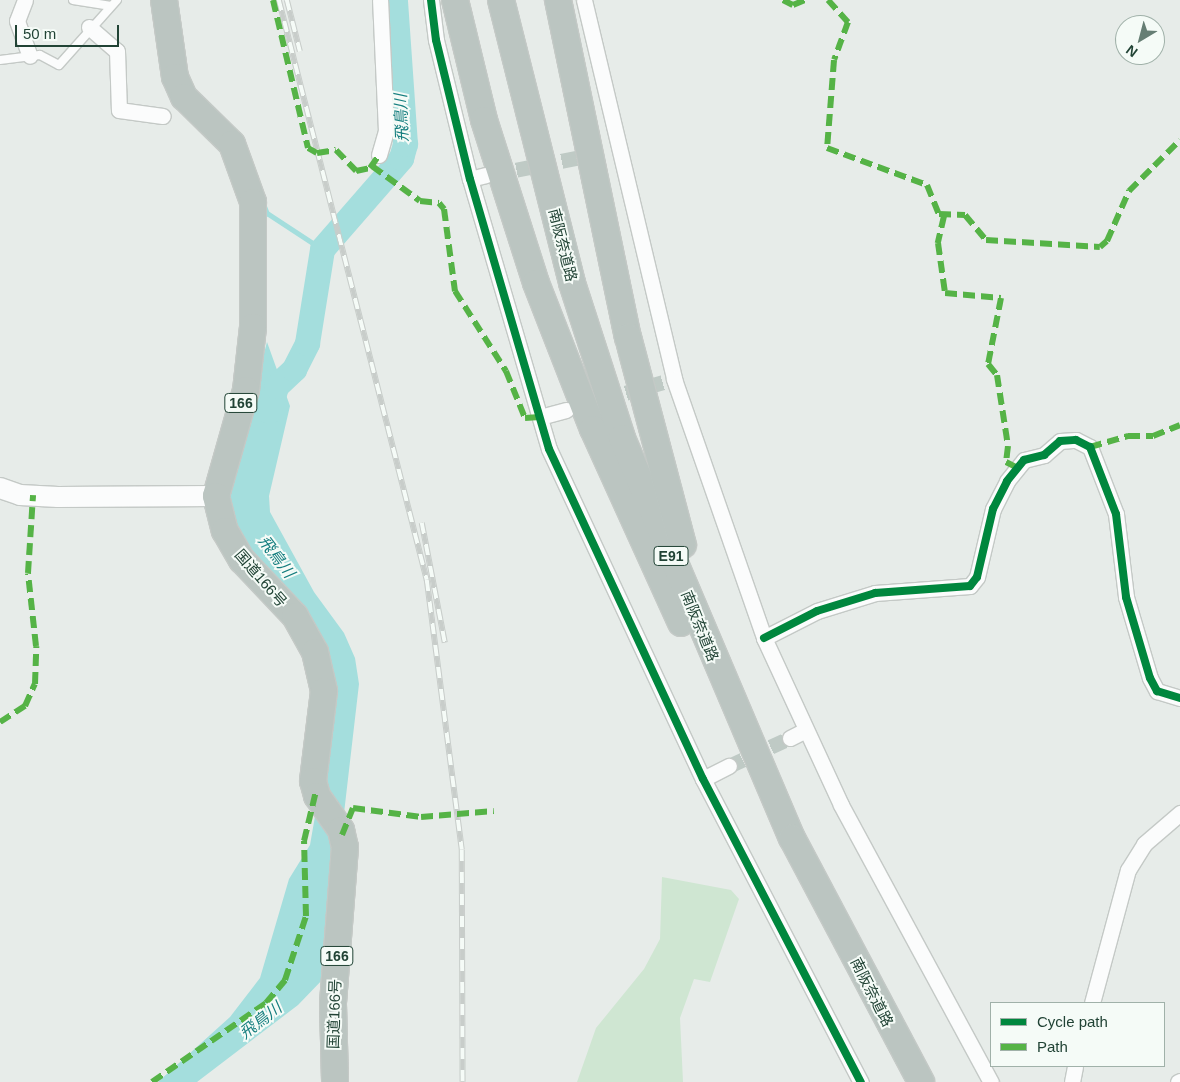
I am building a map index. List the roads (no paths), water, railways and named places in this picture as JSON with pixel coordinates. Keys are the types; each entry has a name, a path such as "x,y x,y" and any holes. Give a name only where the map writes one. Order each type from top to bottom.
{"highway":[{"name":"166","path":"164,0 175,77 184,97 232,144 253,202 253,327 246,390 216,496"},
{"path":"455,0 484,120 536,283 597,438 725,701"},
{"name":"南阪奈道路","path":"492,0 568,285 616,442 776,824 909,1082"},
{"name":"南阪奈道路","path":"501,0 572,283 620,428 725,701 792,838 921,1082"},
{"path":"558,0 628,337 669,499 725,701"},
{"name":"国道166号","path":"216,496 225,531 242,560 295,616 315,652 324,691 313,781 317,796 341,830 345,848 333,1004 335,1082"}],"street":[{"path":"25,0 17,21 30,56"},
{"path":"379,155 386,131 380,0"},
{"path":"431,0 436,40 470,179 549,449 703,778 861,1082"},
{"path":"584,0 674,379 764,638 804,731 947,1008 991,1082"},
{"path":"89,27 117,51 120,110 162,116"},
{"path":"600,153 619,150"},
{"path":"470,179 486,175"},
{"path":"540,417 566,410"},
{"path":"764,638 817,611 875,593 961,590 970,586 977,577 993,509 1007,482 1024,460 1044,456 1060,441 1076,440 1090,447 1116,514 1126,597 1150,678 1157,691 1180,698"},
{"path":"0,488 20,495 58,497 216,496"},
{"path":"790,738 804,731"},
{"path":"703,778 729,766"},
{"path":"1092,1002 1128,870 1144,844 1180,813"},
{"path":"1072,1082 1075,1067"}],"lane":[{"path":"73,0 110,6"},
{"path":"0,60 40,55 59,65 89,27 117,0"}],"water":[{"path":"267,342 290,406 269,496 270,512 314,592 344,633 355,658 359,684 325,977 298,1005 197,1082 158,1082 230,1017 260,978 289,879 310,845 323,770 331,705 241,544 226,498"}],"waterway":[{"name":"飛鳥川","path":"269,411 276,386 294,369 307,343 322,249 401,158 405,144 395,0"},
{"path":"264,205 267,213 322,249"}],"tunnel":[{"path":"494,174 597,154"},
{"path":"604,399 674,379"},
{"path":"729,766 790,738"}],"railway":[{"path":"279,0 427,580 462,850 463,1082"},
{"path":"287,0 300,51"},
{"path":"422,523 445,643"}]}
